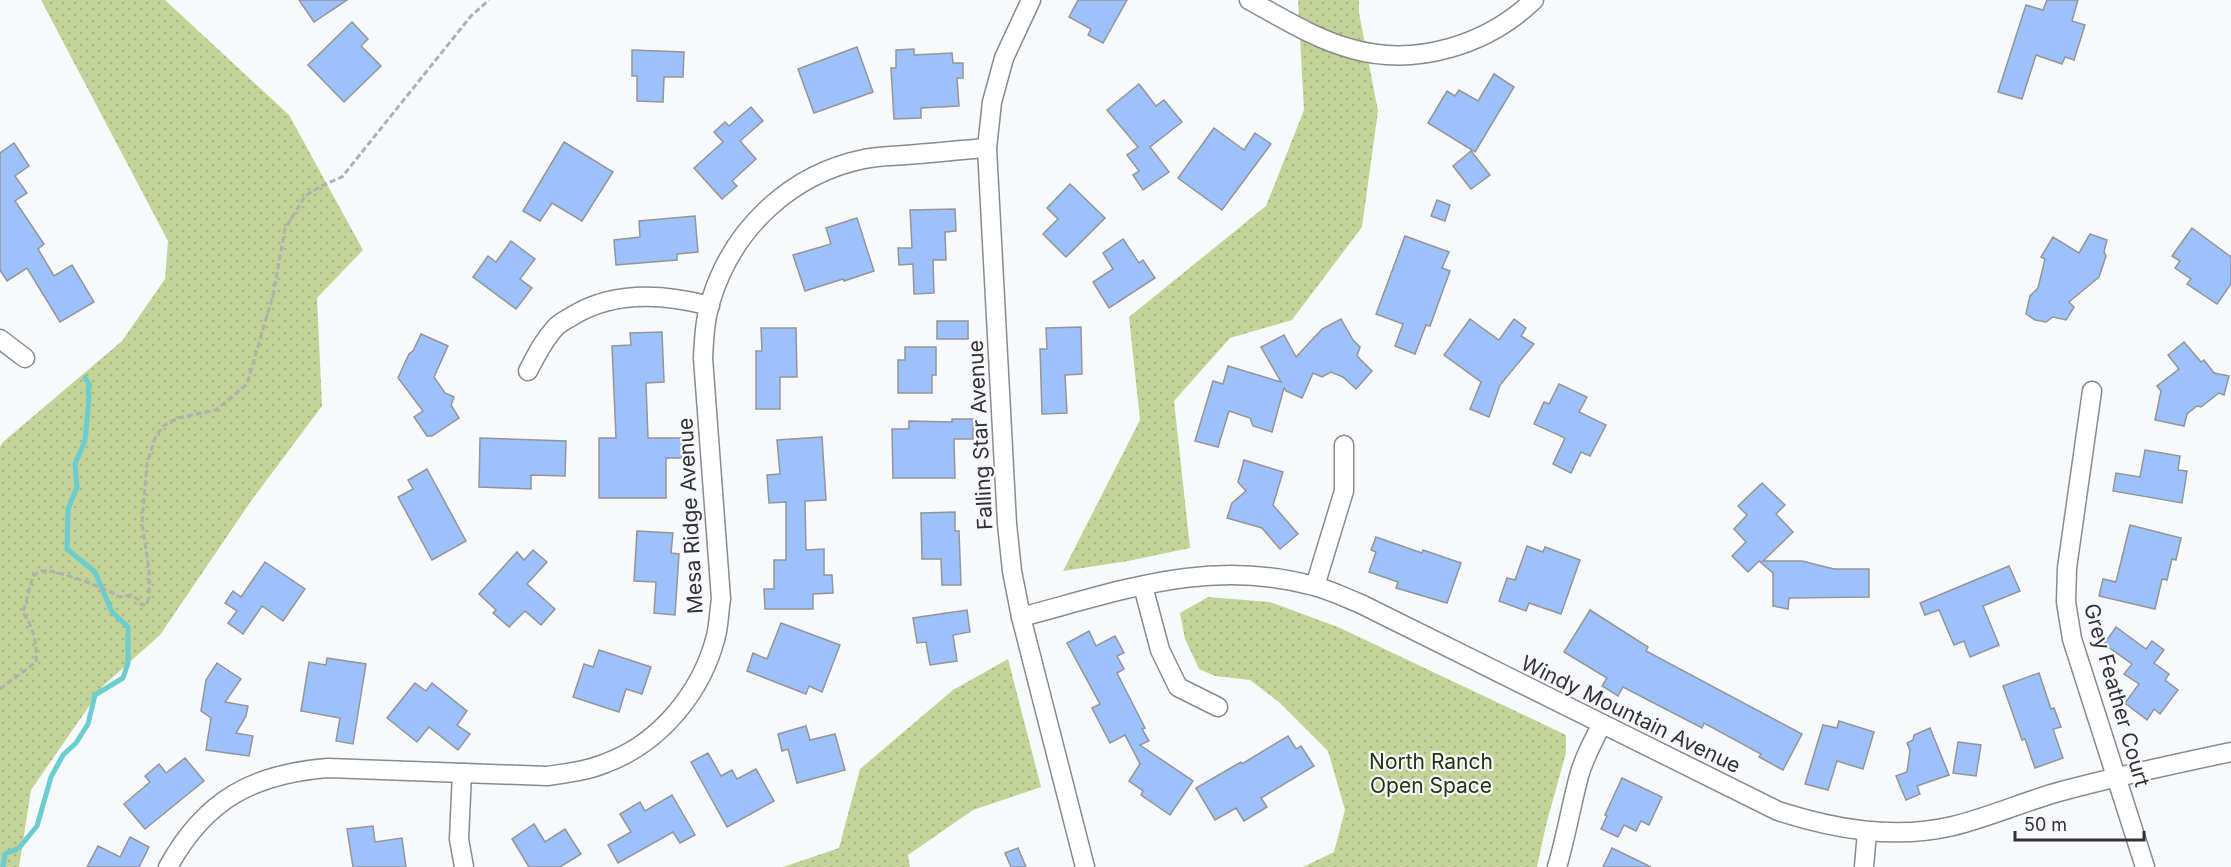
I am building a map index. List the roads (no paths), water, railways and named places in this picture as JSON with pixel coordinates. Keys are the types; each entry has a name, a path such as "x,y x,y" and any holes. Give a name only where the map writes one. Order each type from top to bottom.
{"street":[{"name":"Falling Star Avenue","path":"1032,0 1004,58 993,102 987,148 1007,525 1021,617 1084,867"},
{"path":"1249,0 1311,34 1353,50 1394,55 1436,52 1475,41 1516,17 1534,0"},
{"name":"Mesa Ridge Avenue","path":"168,867 179,846 200,821 220,803 242,789 268,778 294,771 328,768 547,776 580,772 607,763 636,748 662,728 682,706 700,678 716,636 721,599 703,358 710,306 725,263 747,229 776,201 805,180 835,167 866,158 987,148"},
{"path":"528,371 543,342 556,326 589,306 619,298 651,296 682,299 710,306"},
{"path":"0,339 25,358"},
{"name":"Grey Feather Court","path":"2092,390 2067,568 2066,602 2072,639 2145,867"},
{"path":"1315,586 1344,491 1344,445"},
{"name":"Windy Mountain Avenue","path":"1021,617 1188,576 1226,573 1267,576 1315,586 1361,604 1778,811 1820,825 1867,832 1908,832 1952,826 2059,791 2231,752"},
{"path":"1143,586 1160,650 1178,687 1218,707"},
{"path":"1557,867 1580,774 1602,724"},
{"path":"462,773 459,839 464,867"},
{"path":"1864,867 1867,832"}],"waterway":[{"path":"3,867 5,854 19,848 37,826 51,777 63,755 76,743 88,724 95,695 123,678 128,663 128,627 112,612 95,572 67,549 68,509 77,487 75,464 85,441 90,386 85,378"}],"park label":[{"name":"North Ranch Open Space","path":"1431,773"}]}
